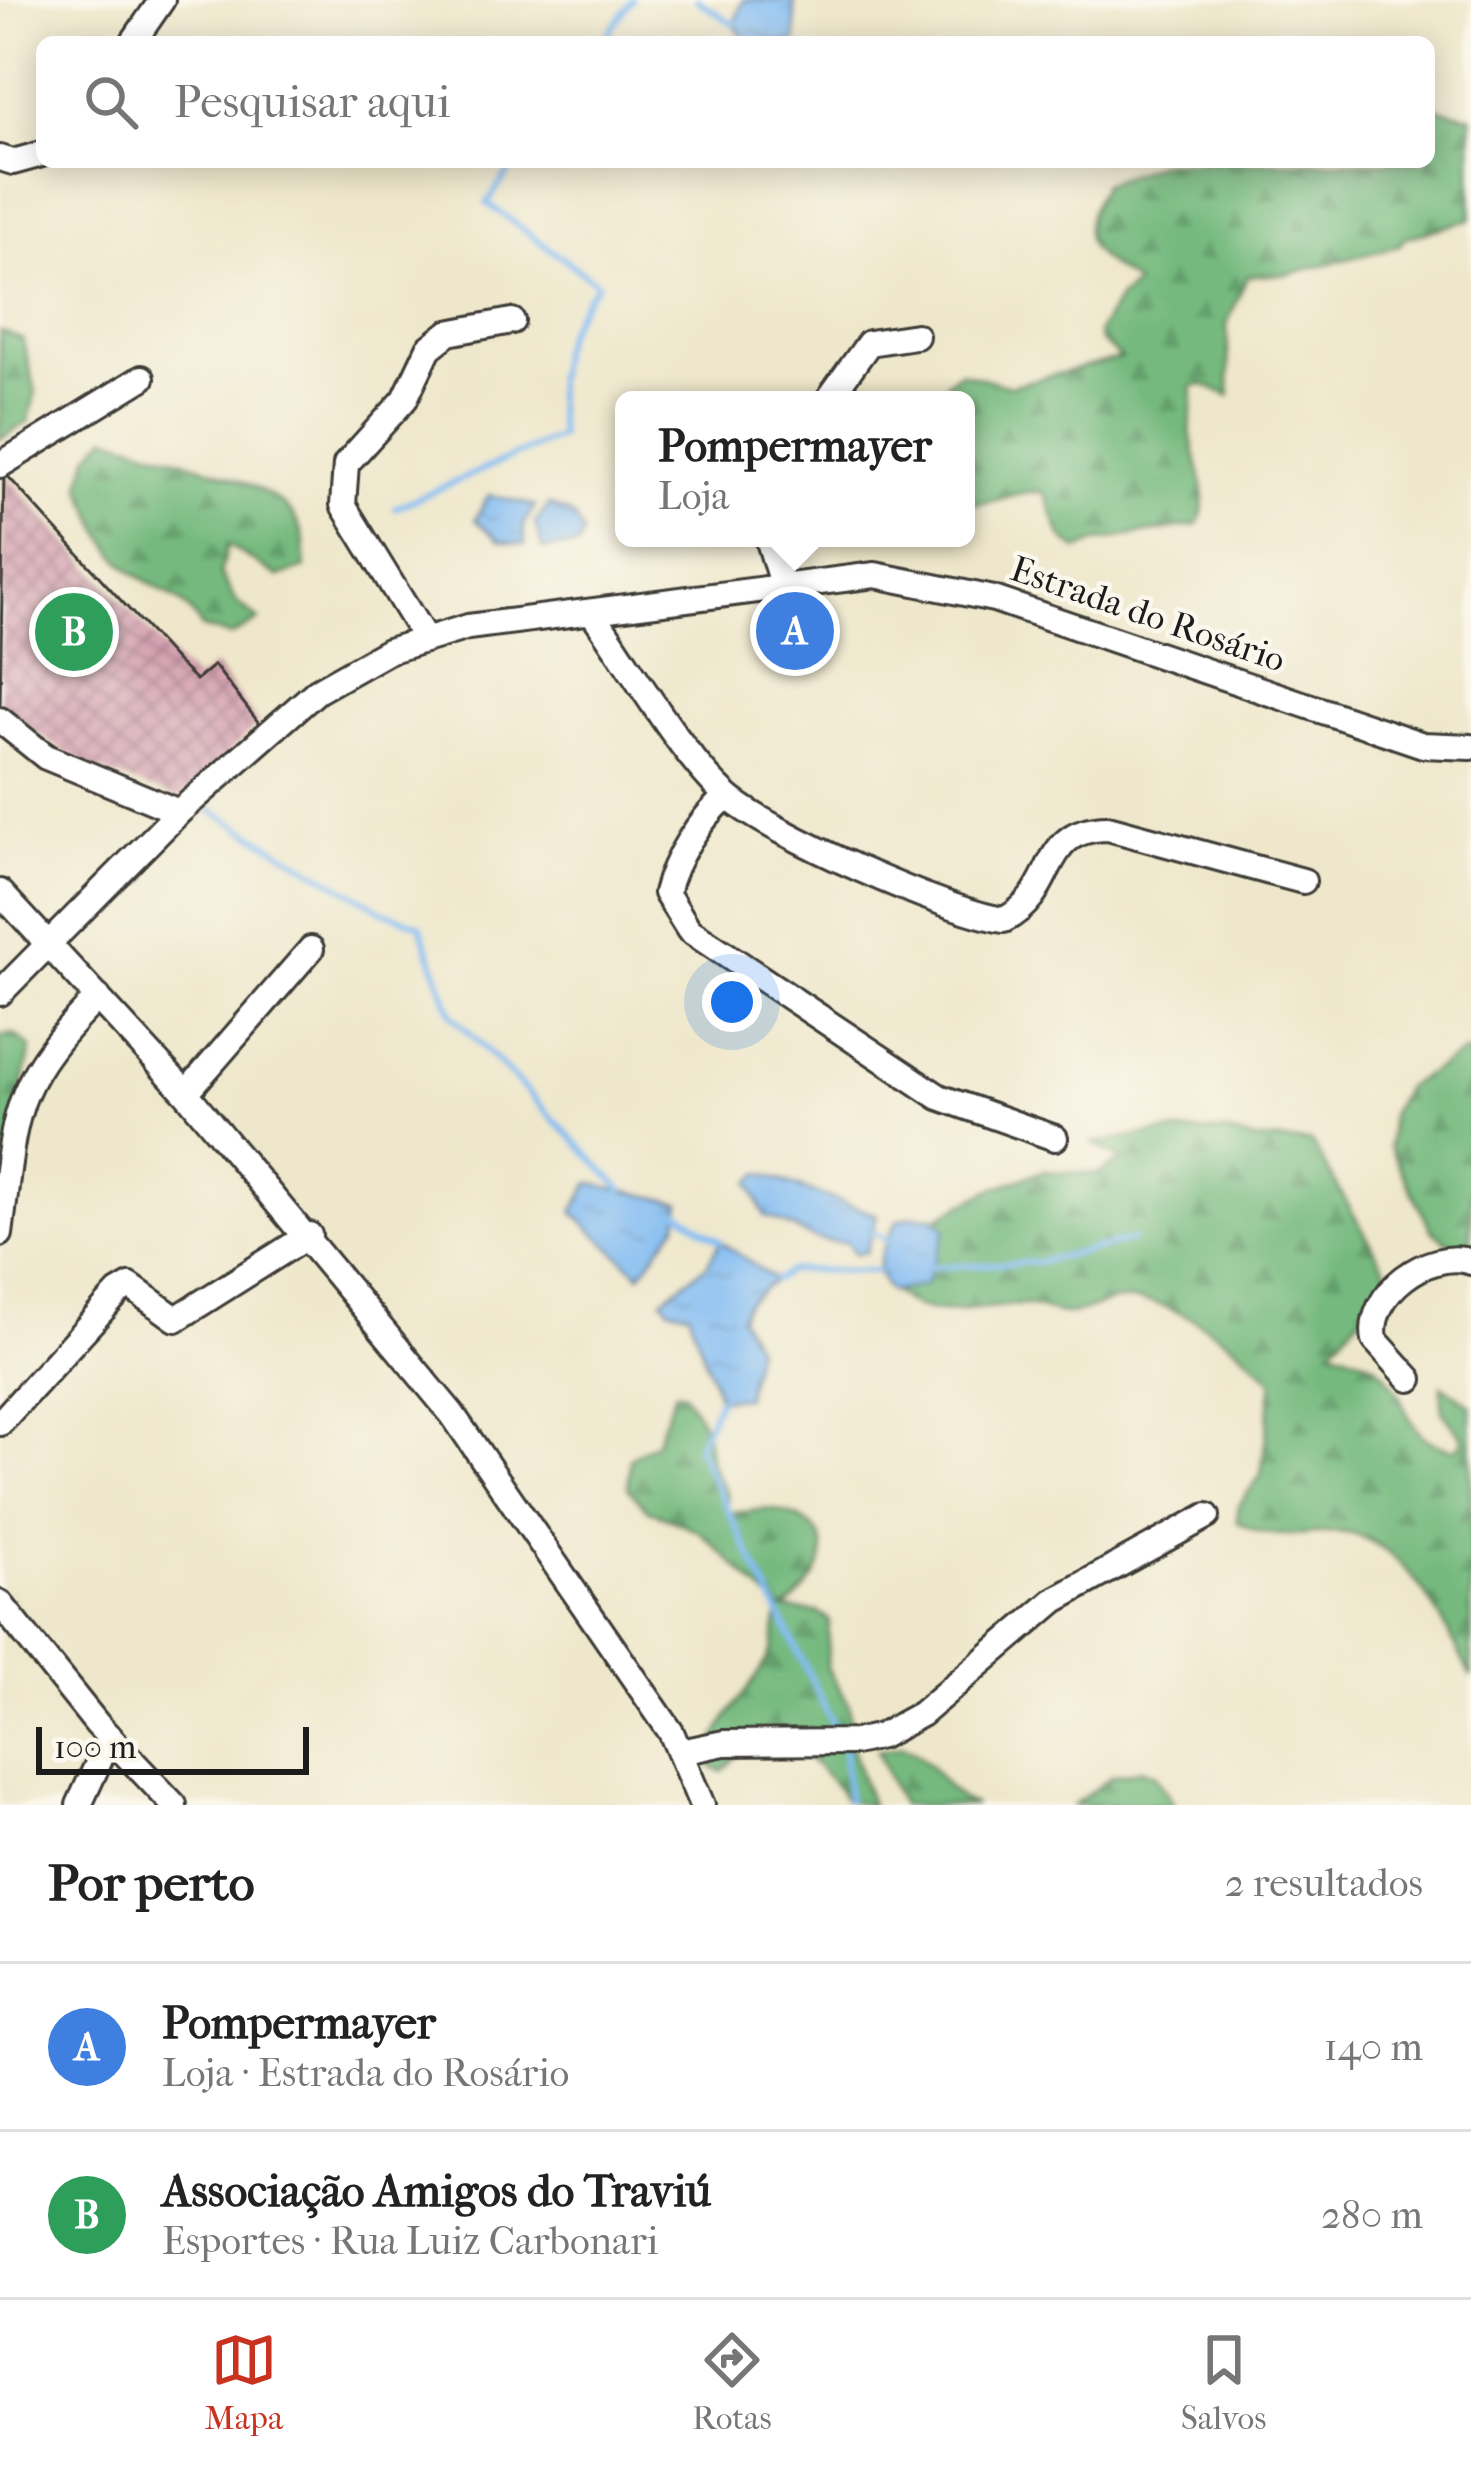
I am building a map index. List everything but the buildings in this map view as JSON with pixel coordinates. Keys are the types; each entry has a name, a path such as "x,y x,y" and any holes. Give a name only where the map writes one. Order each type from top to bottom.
{"street":[{"path":"137,36 162,0"},
{"path":"0,158 13,162 36,156"},
{"path":"424,637 354,530 341,484 354,452 405,399 429,348 448,333 512,321"},
{"path":"834,391 869,343 916,336"},
{"path":"0,465 142,378"},
{"path":"771,547 782,584"},
{"name":"Estrada do Rosário","path":"0,993 179,812 317,692 424,637 782,584 875,575 950,588 1423,745 1471,747"},
{"path":"592,612 728,796 767,823 939,902 1004,920 1029,907 1063,841 1083,828 1108,828 1303,880"},
{"path":"0,720 46,757 179,812"},
{"path":"728,796 707,813 670,875 665,893 689,930 939,1097 1055,1138"},
{"path":"0,892 52,942 309,1235 452,1414 593,1611 681,1752 702,1805"},
{"path":"186,1093 311,949"},
{"path":"0,1234 20,1096 39,1062 98,997"},
{"path":"0,1423 118,1293 130,1286 142,1290 176,1319 309,1235"},
{"path":"1410,1379 1375,1340 1378,1311 1430,1260 1451,1256 1471,1262"},
{"path":"681,1752 724,1743 855,1742 880,1736 921,1714 1055,1600 1207,1516"},
{"path":"0,1603 110,1737 174,1805"},
{"path":"79,1805 110,1737"}],"green space":[{"path":"1435,105 1471,116 1471,219 1405,238 1399,246 1288,274 1247,276 1227,324 1230,396 1202,384 1192,387 1191,437 1204,505 1197,525 1098,541 1078,550 1061,536 1045,493 975,503 975,391 944,391 960,372 1010,386 1121,358 1100,341 1098,332 1119,298 1136,284 1090,243 1088,220 1103,184 1146,168 1435,168"},
{"path":"0,331 22,339 36,391 28,422 0,439"},
{"path":"107,436 233,478 278,501 292,514 300,527 305,568 278,577 228,545 220,573 236,602 259,620 231,636 202,628 177,599 121,561 100,530 81,486 89,456"},
{"path":"14,1034 31,1048 0,1185 0,1036"},
{"path":"1471,1052 1471,1262 1431,1229 1389,1147 1390,1115 1405,1087"},
{"path":"1167,1132 1225,1132 1254,1140 1311,1142 1393,1281 1331,1348 1376,1366 1396,1389 1415,1427 1438,1445 1457,1449 1464,1439 1442,1411 1442,1385 1471,1405 1471,1678 1420,1587 1382,1548 1337,1532 1273,1534 1237,1521 1238,1506 1261,1475 1273,1382 1225,1339 1184,1315 1141,1301 1114,1301 1068,1314 1022,1305 929,1310 897,1296 884,1281 916,1229 992,1189 1043,1171 1097,1174 1122,1160 1094,1143"},
{"path":"675,1391 684,1393 705,1427 710,1463 727,1494 727,1511 774,1510 797,1517 820,1539 820,1566 784,1609 818,1612 829,1620 827,1668 849,1704 852,1749 871,1805 846,1801 816,1766 779,1745 749,1743 722,1771 711,1767 724,1723 769,1656 781,1610 699,1531 647,1509 628,1488 630,1458 656,1442"},
{"path":"902,1746 923,1759 954,1793 975,1805 901,1805 877,1751"},
{"path":"1142,1769 1156,1775 1174,1805 1073,1805 1113,1776"}],"water":[{"path":"743,0 794,0 796,36 743,36 734,24"},
{"path":"489,495 535,506 523,525 525,545 500,541 475,520"},
{"path":"549,505 572,515 583,533 578,546 543,549 535,523"},
{"path":"760,1173 877,1215 866,1252 854,1254 847,1242 812,1237 765,1216 750,1183"},
{"path":"590,1183 681,1203 678,1223 640,1275 573,1212"},
{"path":"932,1217 946,1229 925,1285 890,1292 880,1274 880,1257 897,1221"},
{"path":"720,1241 775,1280 747,1302 740,1317 756,1347 745,1397 719,1399 688,1311 669,1308 662,1299 707,1265"}],"waterway":[{"path":"606,36 632,0"},
{"path":"697,0 734,24"},
{"path":"395,508 560,436 559,355 573,320 598,284 487,203 512,168"},
{"path":"211,810 383,911 420,925 452,1015 622,1189"},
{"path":"679,1212 720,1241"},
{"path":"869,1230 887,1240"},
{"path":"931,1267 1038,1262 1133,1240"},
{"path":"775,1280 791,1270 877,1271"},
{"path":"719,1399 697,1447 840,1738"},
{"path":"844,1750 848,1800"}],"place":[{"name":"Pompermayer","path":"795,631"},
{"name":"Associação Amigos do Traviú","path":"74,632"}]}
